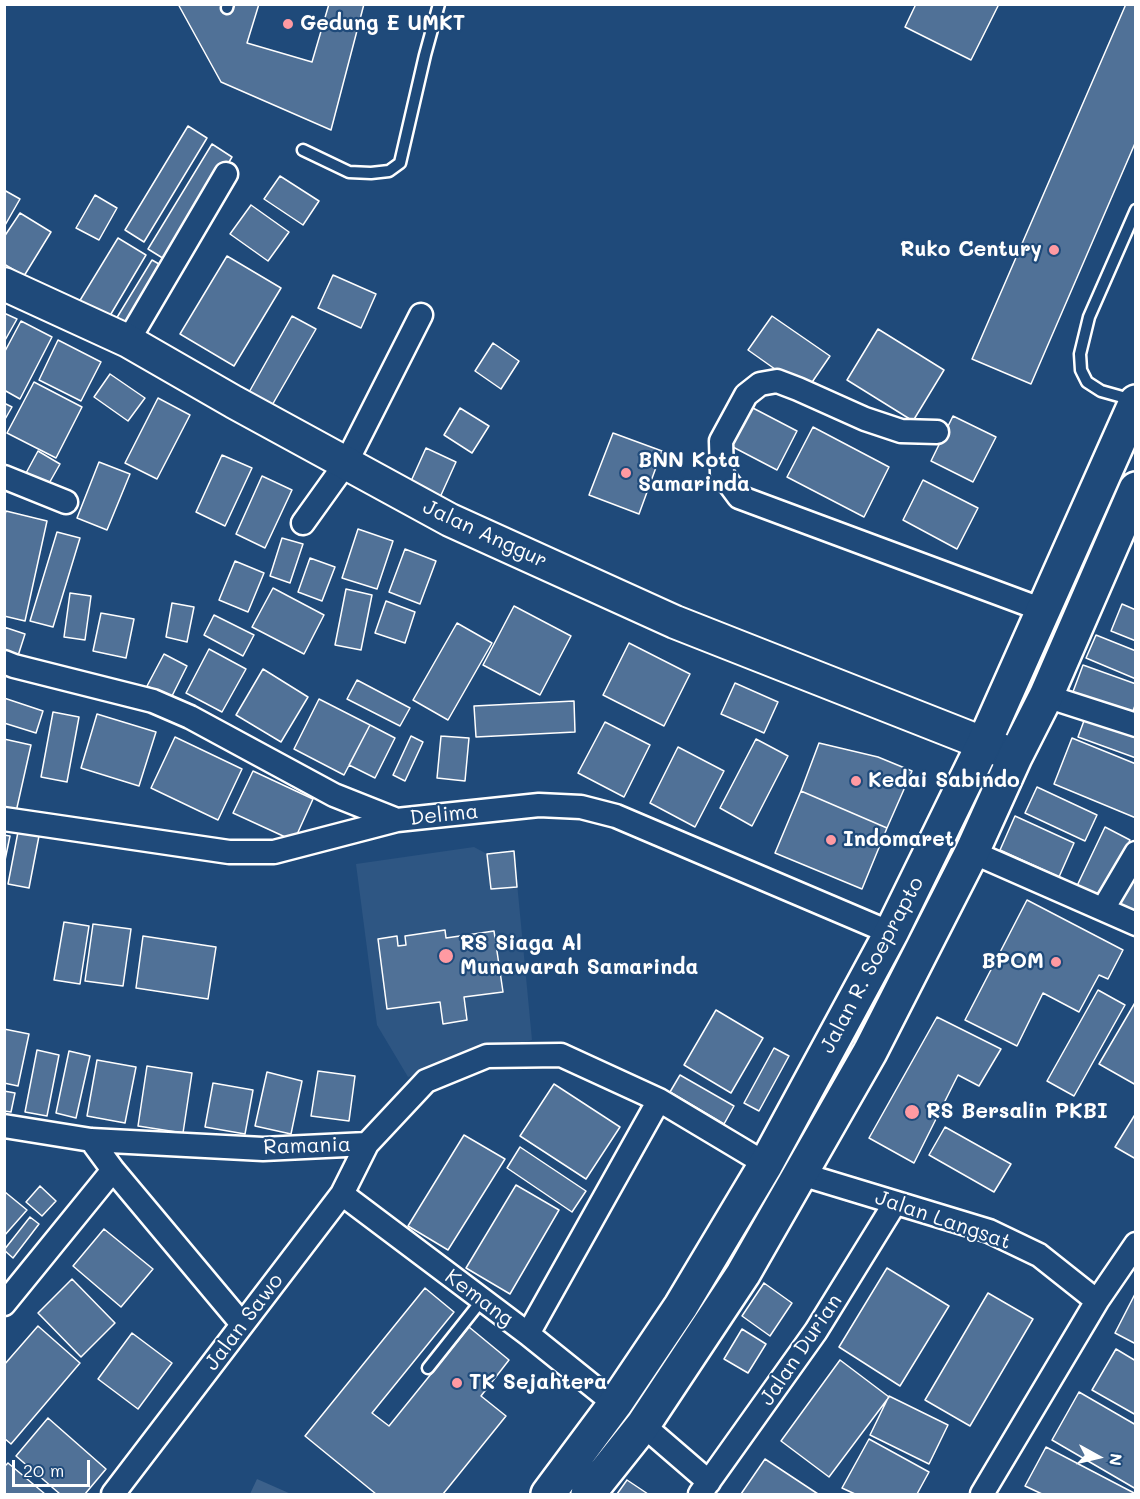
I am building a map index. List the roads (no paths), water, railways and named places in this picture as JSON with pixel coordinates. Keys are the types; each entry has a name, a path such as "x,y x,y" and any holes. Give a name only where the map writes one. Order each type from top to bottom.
{"main road":[{"name":"Jalan R. Soeprapto","path":"548,1494 615,1404 681,1306 766,1164 891,933 984,743 1136,401"},
{"name":"Jalan R. Soeprapto","path":"588,1494 643,1425 742,1274 870,1052 972,852 1046,696 1136,489"}],"street":[{"path":"128,340 226,174"},
{"name":"Jalan Anggur","path":"4,284 128,340 234,402 450,520 675,622 1016,757"},
{"path":"303,523 346,463 421,315"},
{"path":"937,432 901,431 865,419 777,381 760,384 746,395 721,441 722,474 739,497 1043,610"},
{"path":"4,477 66,502"},
{"name":"Delima","path":"4,662 153,701 190,717 334,795 397,820 539,805 581,807 616,816 891,933"},
{"path":"1046,696 1136,725"},
{"path":"4,819 229,852 274,852 397,820"},
{"path":"972,852 1136,924"},
{"path":"1103,909 1136,853"},
{"name":"Ramania","path":"4,1126 91,1140 263,1149 367,1144 426,1081 487,1056 561,1055 659,1100 766,1164"},
{"path":"528,1334 659,1100"},
{"path":"91,1140 113,1170 242,1324"},
{"name":"Jalan Sawo","path":"113,1494 342,1194 367,1144"},
{"path":"4,1304 113,1170"},
{"name":"Jalan Langsat","path":"801,1174 989,1231 1039,1255 1097,1301"},
{"name":"Kemang","path":"342,1194 528,1334 615,1404"},
{"name":"Jalan Durian","path":"705,1488 816,1331 895,1203"},
{"path":"982,1494 1097,1301 1136,1244"},
{"path":"643,1425 705,1488"}],"lane":[{"path":"303,150 349,172 389,171 400,163 439,4"},
{"path":"1136,210 1089,317 1080,354 1081,370 1087,382 1101,391 1136,401"},
{"path":"428,1368 482,1300"}],"place":[{"name":"Gedung E UMKT","path":"288,24"},
{"name":"Ruko Century","path":"1054,250"},
{"name":"BNN Kota Samarinda","path":"626,473"},
{"name":"Kedai Sabindo","path":"856,781"},
{"name":"Indomaret","path":"831,840"},
{"name":"RS Siaga Al Munawarah Samarinda","path":"446,956"},
{"name":"BPOM","path":"1056,962"},
{"name":"RS Bersalin PKBI","path":"912,1112"},
{"name":"TK Sejahtera","path":"457,1383"}]}
